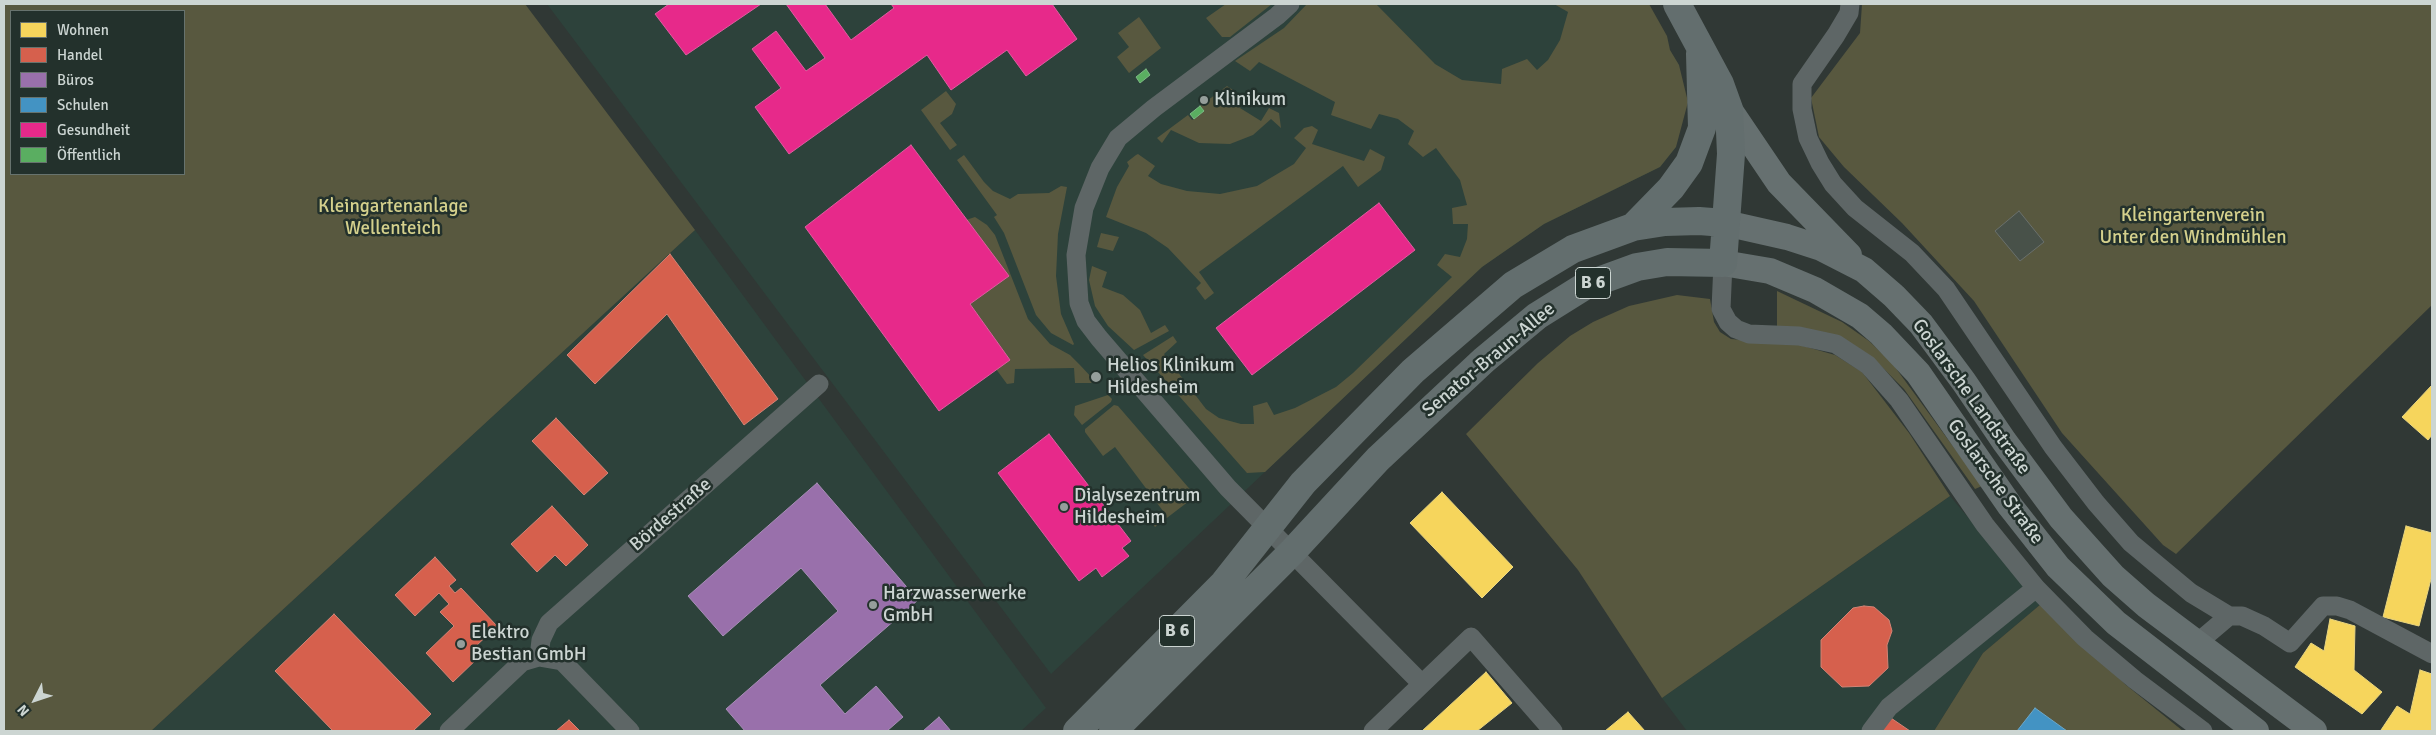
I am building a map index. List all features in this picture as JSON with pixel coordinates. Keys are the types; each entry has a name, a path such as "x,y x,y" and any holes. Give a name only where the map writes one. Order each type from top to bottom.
{"main road":[{"name":"B 6","path":"1678,4 1700,43 1720,84 1729,108 1731,154 1723,262"},
{"name":"B 6","path":"1633,227 1671,188 1689,163 1702,128 1700,43"},
{"path":"1729,108 1764,164 1788,194 1864,270"},
{"name":"Senator-Braun-Allee","path":"1077,731 1224,583 1303,484 1413,371 1486,307 1543,265 1573,249 1633,227 1665,222 1699,221 1725,223"},
{"name":"Goslarsche Landstraße","path":"1725,223 1776,233 1812,245 1864,270 1894,296 1926,331 2031,478 2086,548 2146,606 2306,727"},
{"name":"Senator-Braun-Allee","path":"1113,731 1292,552 1378,459 1484,360 1558,301 1585,286 1637,267 1667,262 1723,262"},
{"name":"Goslarsche Straße","path":"1723,262 1770,272 1815,290 1860,316 1881,334 1918,373 2010,506 2058,566 2116,623 2256,731"}],"street":[{"path":"1290,4 1277,16 1124,132 1100,168 1084,208 1076,255 1079,303 1086,321 1099,338 1228,488 1422,683"},
{"name":"Goslarsche Landstraße","path":"1850,4 1849,13 1836,35 1802,84 1802,109 1808,138 1833,184 1855,208 1912,253 1946,289 2053,447 2096,503 2131,543 2191,593 2229,616 2242,616 2264,626 2290,643 2323,606 2337,606 2350,610 2432,654"},
{"path":"1723,262 1721,309 1728,322 1736,329 1749,334 1800,336 1836,344 1868,365 1899,400 1985,525 2036,588 2085,638 2135,680 2203,731"},
{"name":"Bördestraße","path":"539,656 541,640 548,623 819,384"},
{"path":"1871,731 1890,707 2036,588"},
{"path":"2196,644 2229,616"},
{"path":"1373,731 1471,637 1553,731"},
{"path":"449,731 522,662 539,656 562,662 630,731"}],"shaded area":[{"name":"Helios Klinikum Hildesheim","path":"547,4 1640,4 1679,65 1676,147 1660,167 1544,224 1482,267 1051,674"},
{"path":"695,230 1046,708 1021,731 151,731"},
{"path":"1950,496 2041,604 1983,653 1934,731 1687,731 1662,698"}],"green space":[{"name":"Kleingartenanlage Wellenteich","path":"4,4 525,4 695,230 151,731 4,731"},
{"path":"1226,4 1272,4 1230,37 1222,37 1206,18"},
{"path":"1307,4 1376,4 1435,64 1462,80 1501,84 1502,69 1527,59 1537,70 1548,60 1560,40 1568,12 1554,4 1649,4 1667,36 1670,50 1679,65 1688,102 1676,147 1660,167 1544,224 1482,267 1265,472 1247,473 1143,355 1173,336 1177,342 1164,354 1206,409 1219,418 1241,424 1254,424 1253,406 1267,402 1274,415 1295,408 1336,387 1353,373 1452,277 1437,265 1445,254 1460,257 1467,239 1468,224 1453,224 1452,208 1467,205 1460,180 1436,148 1423,157 1408,144 1414,131 1398,119 1379,114 1371,129 1331,115 1335,102 1259,62 1250,71 1235,61 1284,28"},
{"name":"Kleingartenverein Unter den Windmühlen","path":"1862,4 2432,4 2432,305 2176,554 2163,545 2062,433 1974,301 1902,223 1844,167 1819,137 1811,98 1860,33"},
{"path":"1139,17 1161,48 1129,73 1117,57 1129,47 1118,33"},
{"path":"1227,86 1246,99 1240,108 1261,121 1269,108 1279,113 1281,128 1271,119 1253,135 1230,144 1199,143 1171,130 1162,143 1157,138 1188,115 1192,120 1194,119 1204,111 1200,106"},
{"path":"946,91 956,104 952,114 940,123 957,145 950,150 921,110"},
{"path":"1312,126 1318,130 1312,144 1364,161 1370,149 1385,157 1381,170 1358,187 1343,166 1199,272 1214,293 1205,300 1196,288 1201,283 1168,248 1146,233 1106,217 1117,187 1129,166 1127,162 1138,154 1155,166 1148,176 1161,184 1187,191 1220,194 1257,186 1294,164 1306,148 1294,138 1304,128"},
{"path":"964,155 993,191 1010,199 1018,194 1049,193 1061,186 1067,187 1058,234 1056,276 1061,314 1073,345 1051,333 1036,315 1004,233 994,217 997,215 957,160"},
{"path":"975,217 987,225 995,235 1028,319 1050,344 1070,355 1079,364 1094,380 1091,383 1075,383 1074,368 1015,369 1014,383 1007,384 996,369 1009,359 970,304 1008,276 966,220"},
{"path":"1101,233 1119,237 1113,251 1097,247"},
{"path":"1092,266 1107,272 1102,287 1123,295 1140,310 1151,333 1165,325 1169,331 1134,350 1108,326 1095,306 1089,280"},
{"path":"1777,291 1842,322 1869,341 1892,363 1982,486 1975,489 1904,389 1881,366 1777,327"},
{"path":"1677,295 1710,299 1714,322 1720,332 1731,339 1800,345 1835,355 1862,372 1909,433 1950,496 1662,698 1578,570 1466,434 1538,363 1570,336 1593,322 1629,306"},
{"path":"1108,395 1112,399 1111,402 1082,425 1074,415 1075,406"},
{"path":"1114,405 1118,406 1194,494 1193,498 1155,527 1151,521 1163,511 1115,447 1103,456 1085,432 1085,429"},
{"path":"2041,604 2126,685 2183,731 1934,731 1983,653"}],"building: Wohnen":[{"path":"2432,385 2432,435 2428,440 2402,417"},
{"path":"1442,492 1513,567 1482,598 1410,523"},
{"path":"2406,526 2432,533 2432,575 2419,626 2383,617"},
{"path":"2330,619 2355,626 2354,670 2382,692 2362,714 2295,667 2311,643 2324,651"},
{"path":"2420,670 2432,674 2432,731 2381,730 2397,706 2410,714"},
{"path":"1486,672 1512,703 1477,731 1422,731"},
{"path":"1628,712 1645,731 1605,731"}],"building: Handel":[{"path":"670,254 778,399 744,425 667,314 595,384 567,355"},
{"path":"556,418 608,473 584,495 532,441"},
{"path":"552,506 588,545 566,566 555,555 537,572 511,544"},
{"path":"435,557 456,580 449,586 455,593 461,588 497,626 474,648 480,656 453,682 426,653 454,626 440,612 449,604 439,593 415,616 395,595"},
{"path":"1874,607 1889,620 1892,631 1887,645 1888,668 1869,686 1842,687 1821,667 1821,640 1853,608"},
{"path":"334,614 431,714 413,731 333,731 275,671"},
{"path":"1888,716 1910,731 1879,731"},
{"path":"569,720 580,731 556,731"}],"building: Büros":[{"name":"Harzwasserwerke GmbH","path":"817,483 918,600 820,685 845,714 876,686 903,717 887,731 745,731 726,709 838,611 801,568 723,636 688,596"},
{"path":"939,717 951,731 923,731"}],"building: Schulen":[{"path":"2035,708 2067,731 2017,731"}],"building: Gesundheit":[{"path":"669,4 761,4 686,55 655,14"},
{"path":"786,4 825,4 851,40 894,8 891,4 1052,4 1077,39 1026,76 1007,50 951,90 927,55 789,154 755,107 781,88 752,49 776,31 806,71 825,58"},
{"path":"911,145 1009,276 970,304 1010,360 939,411 805,227"},
{"path":"1379,203 1415,250 1252,375 1216,328"},
{"name":"Dialysezentrum Hildesheim","path":"1049,434 1131,541 1122,548 1129,556 1102,577 1096,568 1079,581 998,473"}],"building: Öffentlich":[{"path":"1146,69 1150,75 1140,83 1136,77"},
{"path":"1200,106 1204,111 1194,119 1190,114"}],"building: Sonstige":[{"path":"2019,211 2044,242 2020,261 1995,231"}],"place":[{"name":"Klinikum","path":"1204,100"},
{"name":"Helios Klinikum Hildesheim","path":"1096,377"},
{"name":"Dialysezentrum Hildesheim","path":"1064,507"},
{"name":"Harzwasserwerke GmbH","path":"873,605"},
{"name":"Elektro Bestian GmbH","path":"461,644"}]}
